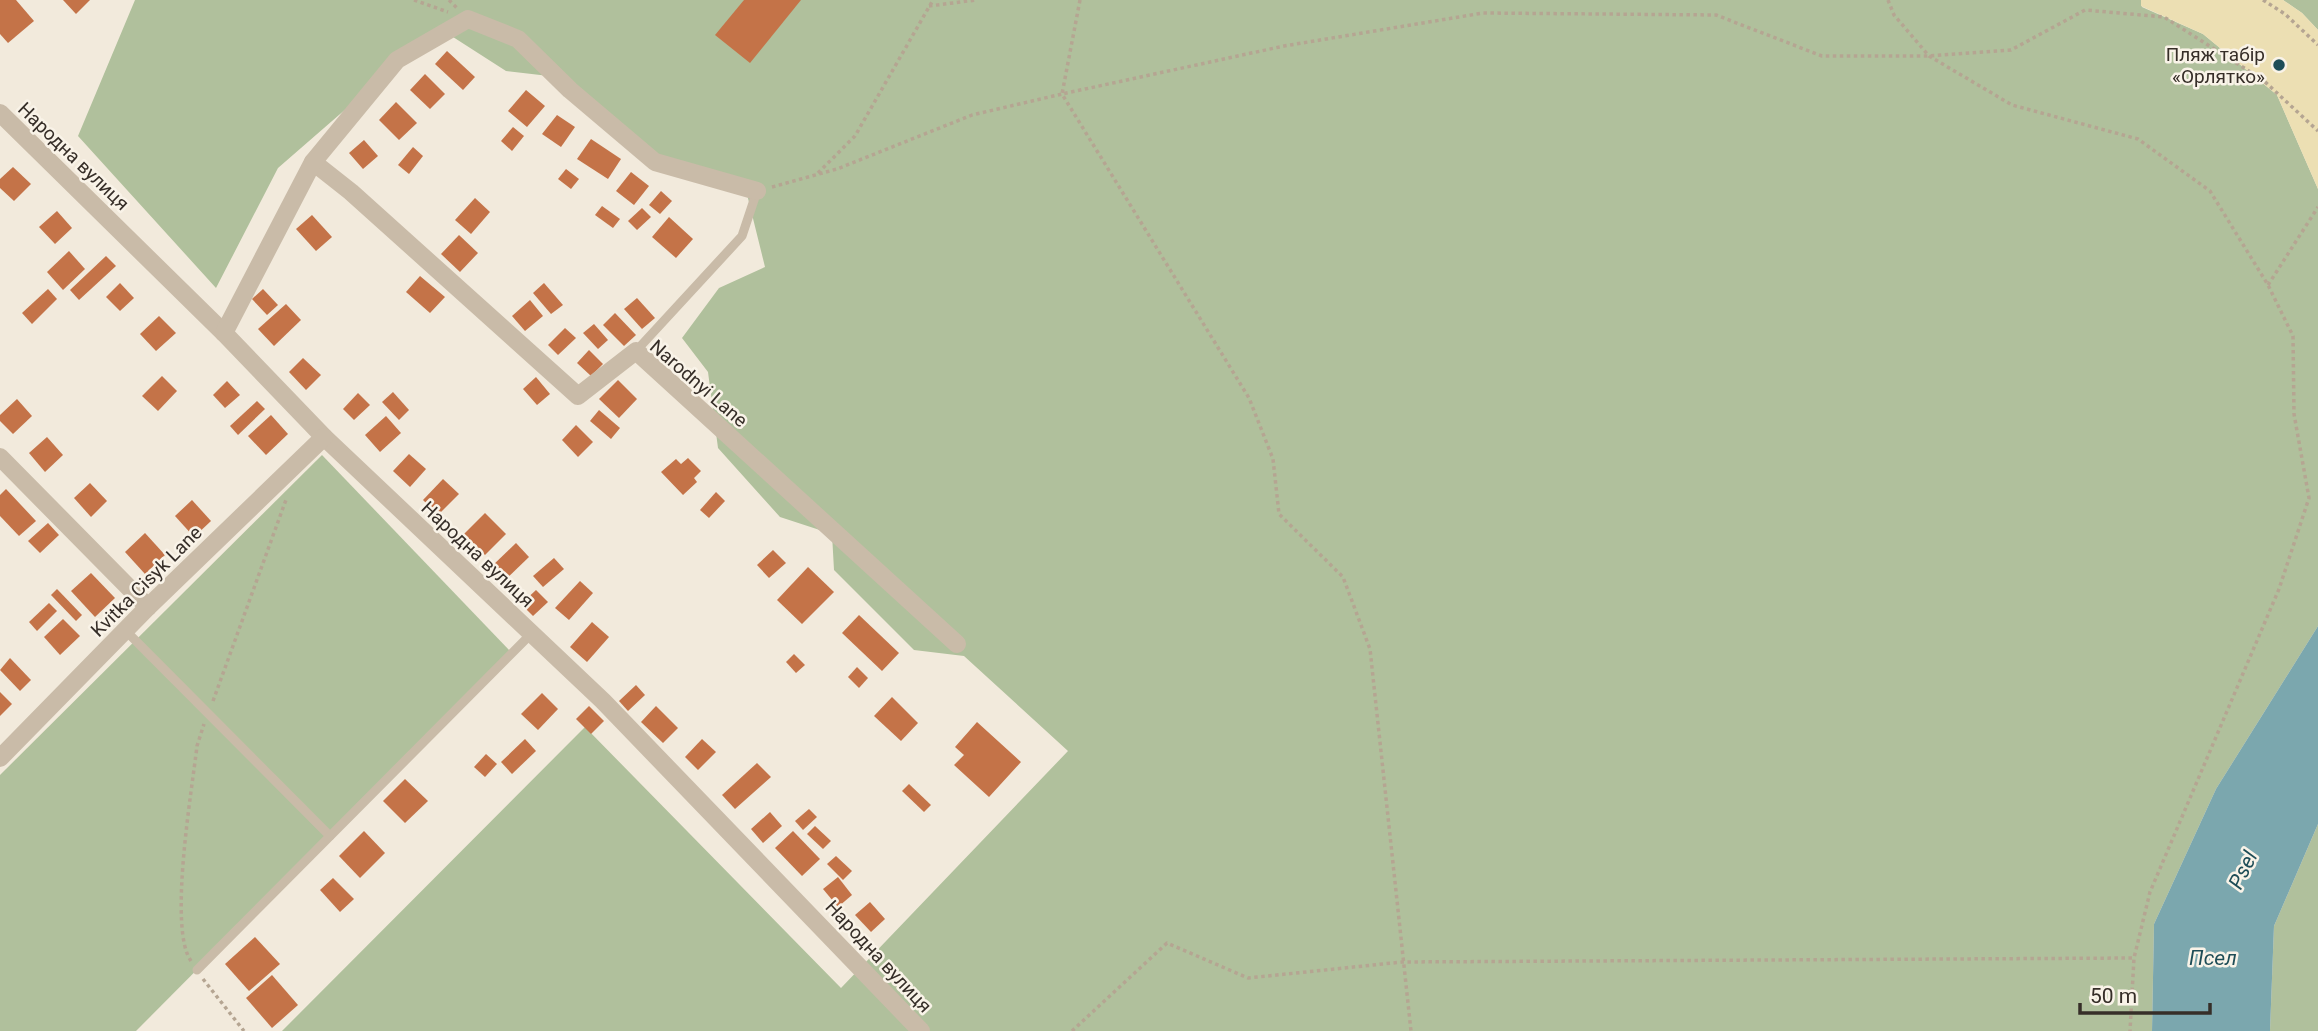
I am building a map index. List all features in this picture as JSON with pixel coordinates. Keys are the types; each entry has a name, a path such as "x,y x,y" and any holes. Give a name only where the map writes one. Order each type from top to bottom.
{"street":[{"path":"224,333 313,162 397,60 468,19 518,39 570,90 655,162 757,191"},
{"name":"Народна вулиця","path":"0,113 224,333 324,437 612,710 921,1031"},
{"name":"Narodnyi Lane","path":"313,162 351,192 578,396 636,351 957,644"},
{"name":"Kvitka Cisyk Lane","path":"0,758 148,607 324,437"},
{"path":"0,457 148,607"}],"lane":[{"path":"636,351 742,236 757,191"},
{"path":"125,631 330,836"},
{"path":"197,970 532,633"}],"path":[{"path":"414,0 468,19"},
{"path":"816,175 855,136 933,0"},
{"path":"929,6 976,0"},
{"path":"1080,0 1062,94 1249,398 1273,459 1279,514 1343,577 1370,649 1411,1031"},
{"path":"1888,0 1894,15 1929,56 2012,106 2138,139 2210,191 2268,285 2294,336 2294,414 2309,498 2278,589 2150,892 2134,958 2130,1031"},
{"path":"2263,0 2285,15 2318,45"},
{"path":"757,191 816,175 972,115 1284,46 1483,13 1716,15 1822,56 1929,56 2011,50 2085,10 2164,17 2263,80 2318,131"},
{"path":"2268,285 2318,207"},
{"path":"244,1031 185,953 180,902 197,746 301,459"},
{"path":"1072,1031 1167,943 1248,978 1402,962 2134,958"}],"green space":[{"path":"135,0 2141,0 2142,7 2203,34 2277,95 2318,189 2318,626 2216,789 2154,924 2152,1031 282,1031 585,727 841,988 1068,751 964,656 914,650 834,570 832,534 780,517 718,448 708,372 682,338 719,288 765,267 744,182 656,156 566,78 506,71 439,28 278,168 216,288 78,136"},
{"path":"2283,0 2318,0 2318,30 2302,13"},
{"path":"322,455 512,653 136,1031 0,1031 0,775"},
{"path":"2318,824 2318,1031 2270,1031 2274,926"}],"sand":[{"name":"Пляж табір «Орлятко»","path":"2141,0 2283,0 2302,13 2318,30 2318,189 2277,95 2203,34 2141,6"}],"water":[{"name":"Псел","path":"2318,626 2318,824 2274,926 2270,1031 2152,1031 2154,924 2216,789"}],"building":[{"path":"0,0 16,0 34,21 8,43 0,34"},
{"path":"63,0 90,0 76,14"},
{"path":"744,0 801,0 750,63 715,35"},
{"path":"447,51 475,77 463,90 435,64"},
{"path":"425,74 445,94 430,109 410,90"},
{"path":"526,90 545,106 527,127 508,111"},
{"path":"396,102 417,123 399,140 379,120"},
{"path":"557,115 575,127 561,147 542,134"},
{"path":"513,127 524,136 512,151 501,141"},
{"path":"591,139 621,159 608,179 577,159"},
{"path":"364,140 378,156 363,169 349,153"},
{"path":"413,147 423,156 409,174 398,165"},
{"path":"13,167 31,184 14,201 0,188 0,179"},
{"path":"566,169 579,179 571,189 558,179"},
{"path":"631,172 649,186 634,205 616,191"},
{"path":"661,191 672,201 660,214 649,205"},
{"path":"475,198 490,212 471,234 455,220"},
{"path":"602,206 620,219 613,228 595,215"},
{"path":"642,208 651,217 637,230 628,221"},
{"path":"57,211 72,228 55,244 39,227"},
{"path":"312,215 332,237 316,251 296,229"},
{"path":"669,217 693,239 676,258 652,237"},
{"path":"459,235 478,253 460,272 441,254"},
{"path":"69,251 85,269 63,290 47,272"},
{"path":"106,256 116,266 79,300 70,290"},
{"path":"420,276 445,297 430,313 406,292"},
{"path":"120,283 134,298 120,311 106,297"},
{"path":"544,283 563,305 551,314 533,293"},
{"path":"48,289 57,299 32,324 22,313"},
{"path":"263,289 278,305 267,315 252,299"},
{"path":"637,298 655,318 642,329 624,309"},
{"path":"530,300 543,316 525,331 512,316"},
{"path":"286,304 301,320 274,346 258,329"},
{"path":"615,313 636,335 624,346 603,325"},
{"path":"159,316 176,333 156,351 140,334"},
{"path":"594,324 608,340 598,349 583,333"},
{"path":"565,328 576,338 558,355 548,345"},
{"path":"589,350 603,364 591,376 577,363"},
{"path":"303,358 321,375 306,390 289,372"},
{"path":"162,376 177,391 158,411 142,396"},
{"path":"536,377 550,394 537,405 523,389"},
{"path":"618,380 637,399 619,418 599,399"},
{"path":"227,381 240,395 225,408 213,395"},
{"path":"393,392 409,410 399,420 382,402"},
{"path":"358,393 370,405 354,420 343,409"},
{"path":"17,399 32,416 13,434 0,421 0,415"},
{"path":"257,401 265,409 238,435 230,426"},
{"path":"599,410 620,428 611,439 590,421"},
{"path":"271,415 288,434 266,455 248,436"},
{"path":"386,416 401,433 380,452 365,435"},
{"path":"576,425 593,442 578,457 562,440"},
{"path":"47,437 63,455 45,472 29,453"},
{"path":"409,454 426,469 410,487 393,471"},
{"path":"688,458 701,471 694,478 697,482 683,495 661,472 676,459 681,464"},
{"path":"443,479 459,494 438,515 423,500"},
{"path":"90,483 107,501 91,517 74,498"},
{"path":"6,489 36,521 19,536 0,516 0,495"},
{"path":"716,492 725,501 709,518 700,510"},
{"path":"192,500 211,521 194,537 175,516"},
{"path":"485,513 506,534 485,555 464,534"},
{"path":"48,523 59,535 40,553 28,541"},
{"path":"145,533 165,555 145,574 125,552"},
{"path":"516,543 529,557 504,581 491,567"},
{"path":"773,550 786,563 769,578 757,565"},
{"path":"554,558 564,569 543,587 533,576"},
{"path":"808,567 834,592 802,624 777,600"},
{"path":"91,573 115,598 95,617 71,591"},
{"path":"580,581 593,593 569,620 555,608"},
{"path":"57,589 82,615 76,621 51,595"},
{"path":"536,590 548,602 533,616 521,604"},
{"path":"49,603 57,611 37,631 29,622"},
{"path":"859,615 899,653 882,671 842,633"},
{"path":"63,619 80,636 60,655 44,637"},
{"path":"592,622 609,637 587,662 570,647"},
{"path":"794,654 805,665 796,673 786,662"},
{"path":"10,658 31,680 20,691 0,670"},
{"path":"857,667 868,678 859,688 848,677"},
{"path":"636,685 645,695 628,711 619,701"},
{"path":"0,692 12,704 0,716"},
{"path":"542,693 558,709 538,730 521,714"},
{"path":"892,697 918,723 901,741 874,716"},
{"path":"589,706 604,721 591,734 576,719"},
{"path":"656,706 678,728 663,743 641,722"},
{"path":"977,722 1021,762 989,797 954,765 964,755 955,747"},
{"path":"525,739 536,751 512,774 501,762"},
{"path":"702,739 716,752 698,770 685,757"},
{"path":"486,754 497,764 485,777 474,767"},
{"path":"757,763 771,777 735,809 722,795"},
{"path":"405,779 428,801 405,823 383,801"},
{"path":"909,784 931,805 924,812 902,791"},
{"path":"809,809 817,817 803,830 795,821"},
{"path":"770,812 782,826 763,843 751,829"},
{"path":"815,826 831,841 823,849 807,834"},
{"path":"364,831 385,853 360,878 339,856"},
{"path":"793,831 820,859 802,876 775,848"},
{"path":"836,856 852,871 843,880 827,864"},
{"path":"838,877 852,895 838,907 823,889"},
{"path":"333,878 354,899 340,912 320,890"},
{"path":"870,902 885,919 871,932 855,915"},
{"path":"255,937 280,964 249,991 225,964"},
{"path":"272,975 298,1005 272,1028 246,998"}],"place":[{"name":"Пляж табір «Орлятко»","path":"2279,65"}],"water label":[{"name":"Psel","path":"2243,870"}]}
